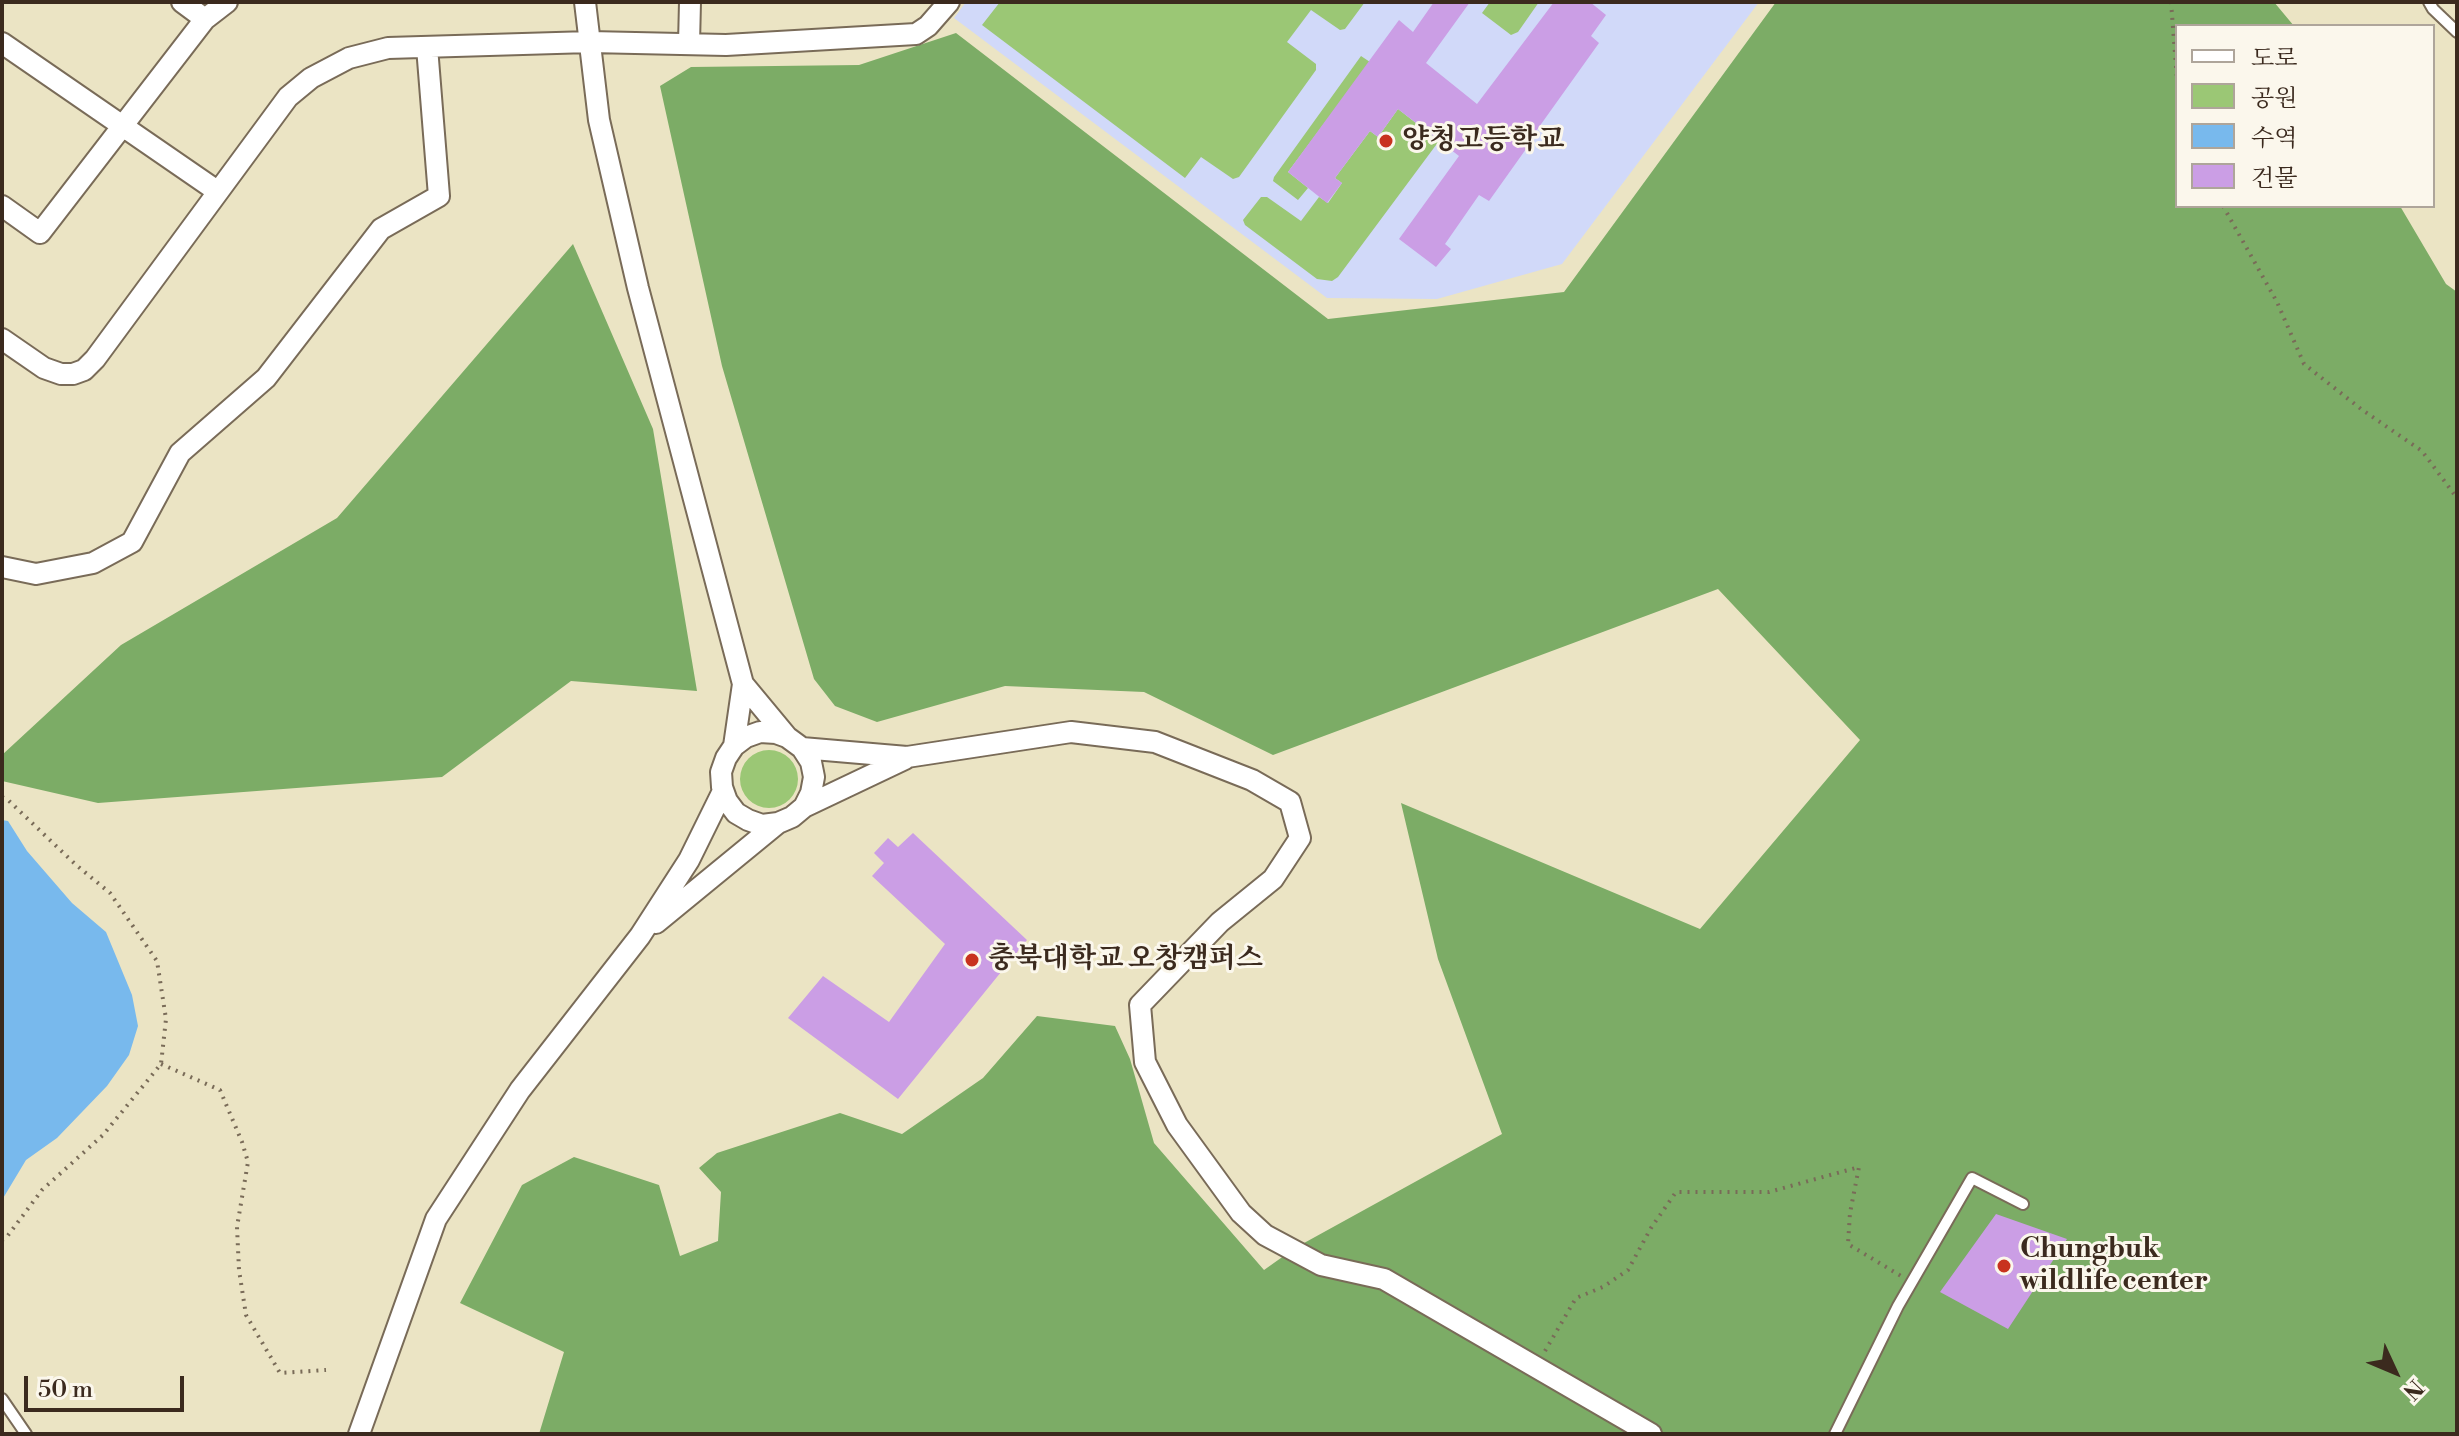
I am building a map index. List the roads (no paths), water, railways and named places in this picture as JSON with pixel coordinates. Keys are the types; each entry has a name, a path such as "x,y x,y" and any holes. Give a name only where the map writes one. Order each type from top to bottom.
{"street":[{"path":"182,2 205,19"},
{"path":"2,206 40,233 205,19 227,2"},
{"path":"585,2 599,120 638,288 743,684 734,746"},
{"path":"689,44 690,2"},
{"path":"2,339 44,368 61,374 84,370 288,97 311,78 349,58 388,48 590,42 788,43 916,34 928,26 949,2"},
{"path":"2,43 217,191"},
{"path":"2,567 36,574 93,563 132,542 180,453 266,378 381,229 439,196 427,47"},
{"path":"743,684 811,762 814,777 804,807"},
{"path":"907,757 804,807 778,823 762,825 748,820 736,813 723,791 721,772 726,758 734,746 760,732 776,733 795,742 907,757 1071,732 1155,742 1252,780 1290,802 1300,838 1273,879 1220,922 1140,1005 1145,1062 1177,1125 1241,1213 1265,1235 1321,1265 1384,1279 1651,1434"},
{"path":"359,1434 436,1219 520,1090 640,936 689,860 723,791"},
{"path":"640,936 778,823"}],"lane":[{"path":"2429,2 2457,32"},
{"path":"1835,1434 1898,1306 1972,1178 2023,1204"},
{"path":"2,1399 26,1434"}],"water":[{"path":"2,820 8,821 27,851 72,903 106,932 132,995 138,1026 129,1055 107,1086 57,1138 26,1160 2,1200"}],"place":[{"name":"양청고등학교","path":"1386,141"},
{"name":"충북대학교 오창캠퍼스","path":"972,960"},
{"name":"Chungbuk wildlife center","path":"2004,1266"}]}
